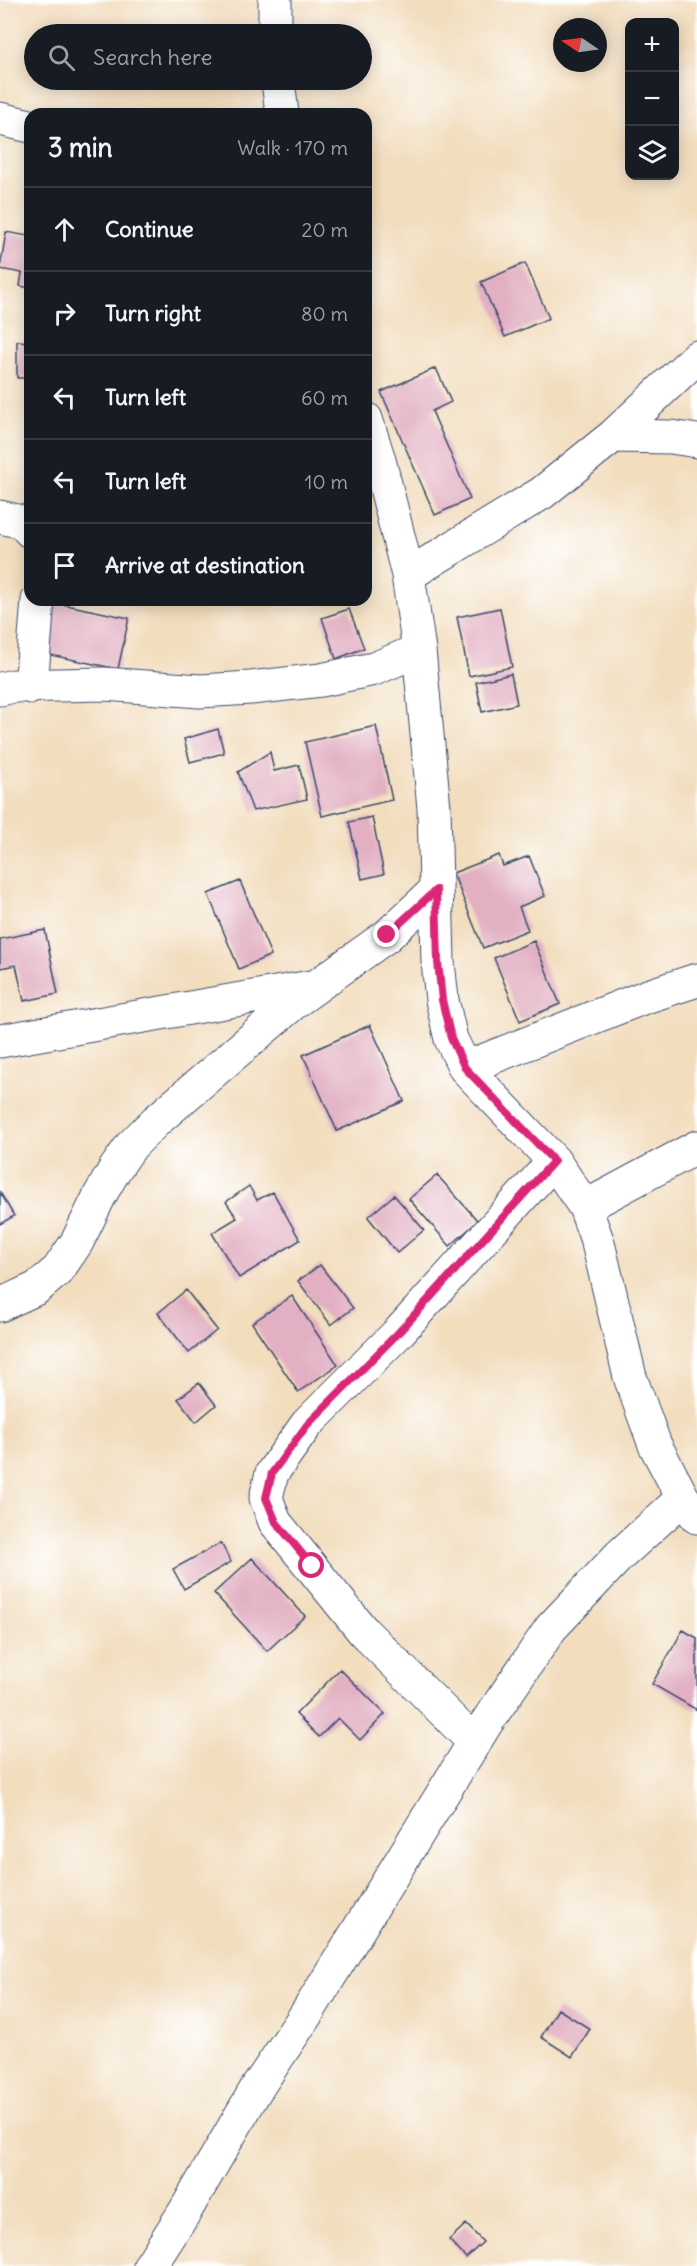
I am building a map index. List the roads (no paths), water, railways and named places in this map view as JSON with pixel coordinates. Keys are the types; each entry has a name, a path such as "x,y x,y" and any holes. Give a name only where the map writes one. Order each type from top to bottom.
{"street":[{"path":"275,0 275,24"},
{"path":"279,90 281,108"},
{"path":"0,120 24,125"},
{"path":"408,575 542,494 612,436 697,357"},
{"path":"612,436 671,436 697,441"},
{"path":"150,2266 184,2213 255,2091 307,2013 474,1742 551,1628 619,1556 690,1507 655,1445 630,1377 598,1243 585,1207 554,1161 465,1068 451,1038 442,1000 438,962 434,808 419,650 408,575 375,490 372,466"},
{"path":"0,517 24,524"},
{"path":"36,606 16,688 104,684 200,691 251,688 321,680 374,669 419,650"},
{"path":"0,1305 37,1288 58,1270 78,1242 115,1169 131,1146 156,1121 296,1001 387,935 436,890"},
{"path":"465,1068 645,997 697,980"},
{"path":"0,1041 145,1014 245,1000 318,985"},
{"path":"585,1207 697,1147"},
{"path":"474,1742 363,1631 276,1522 266,1498 272,1473 307,1425 399,1332 554,1161"}]}
